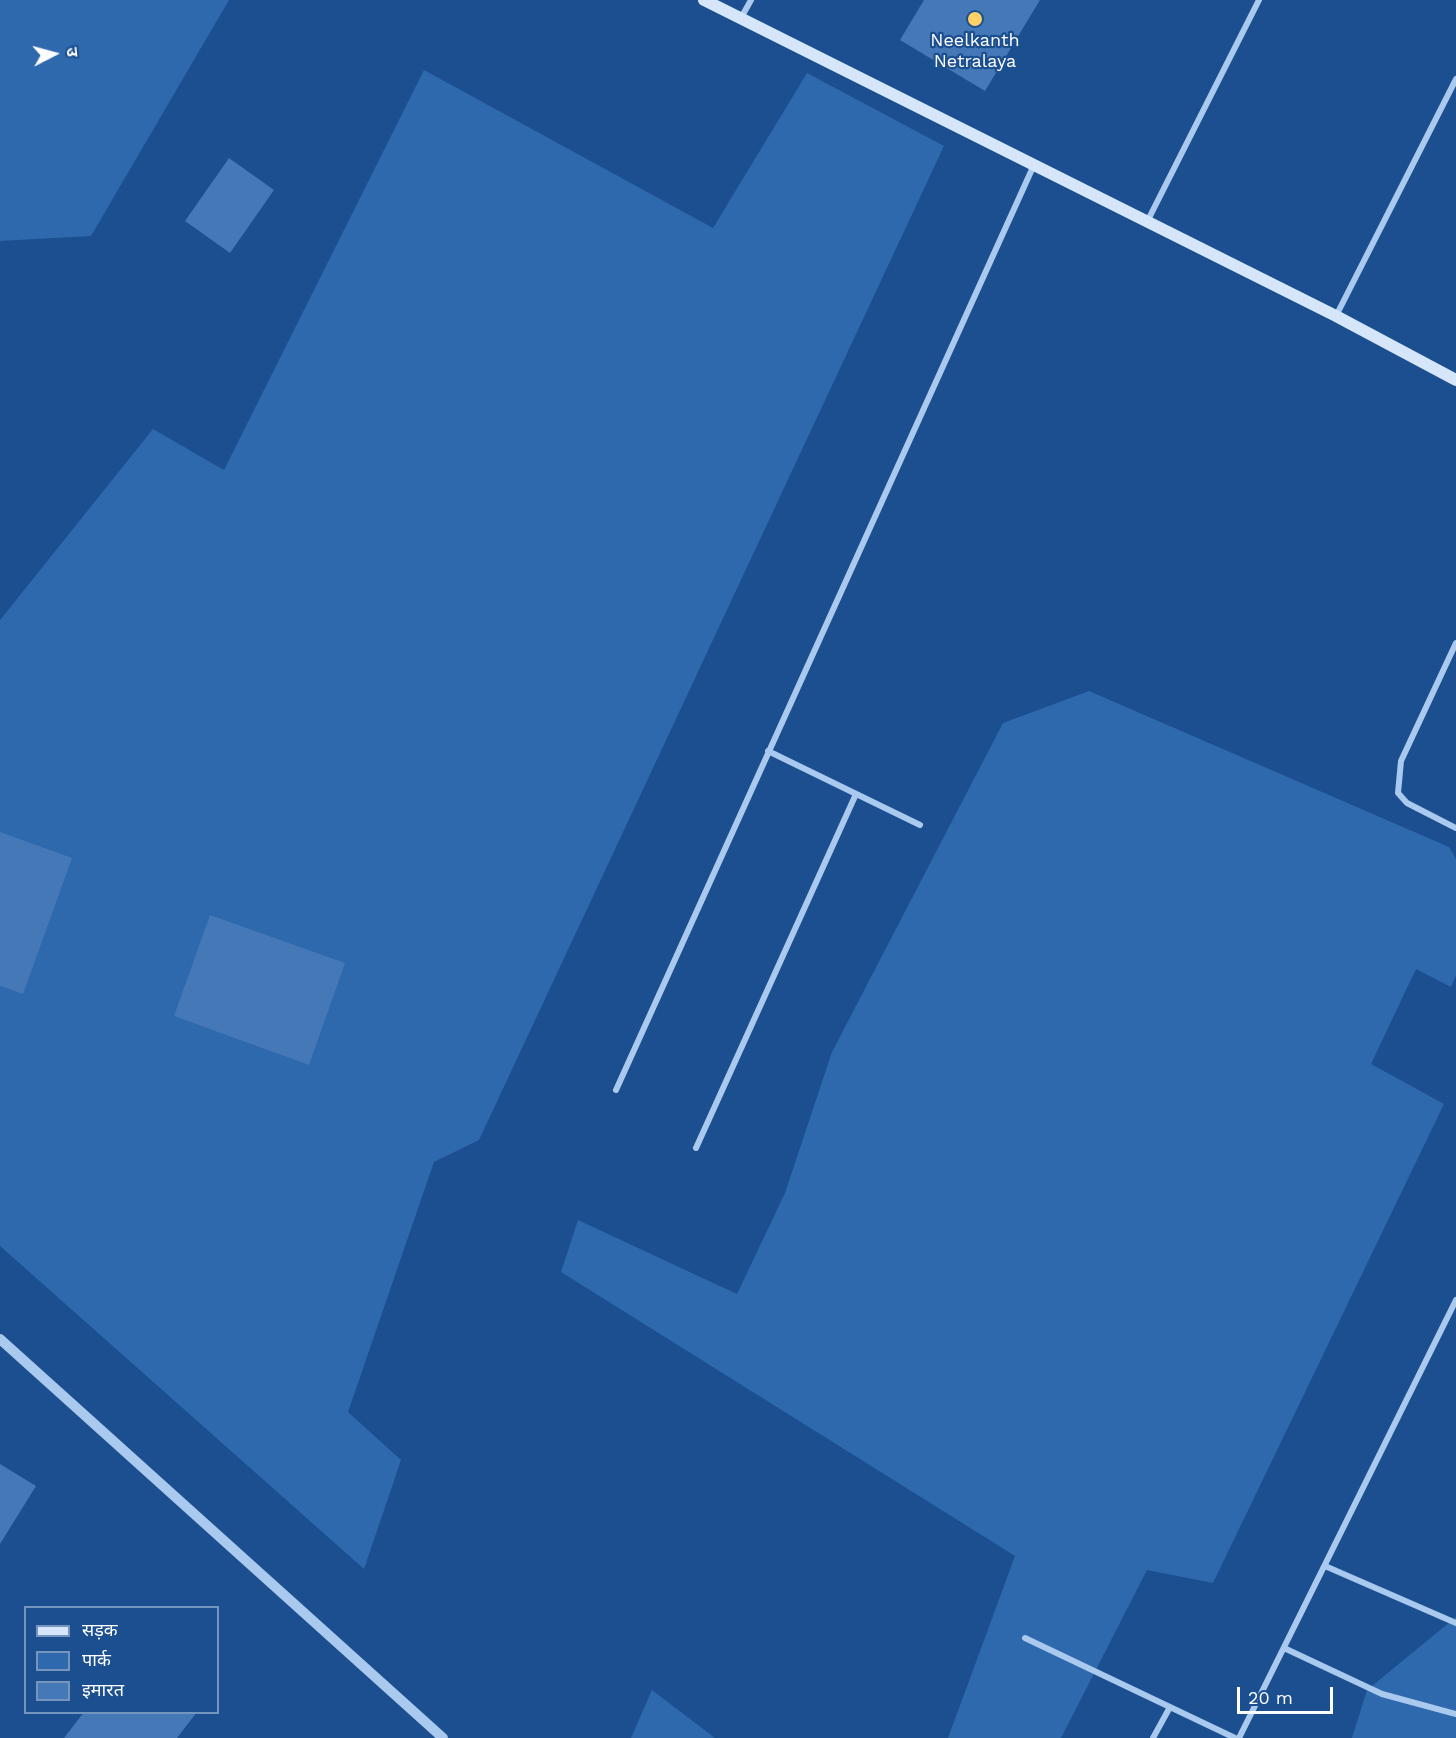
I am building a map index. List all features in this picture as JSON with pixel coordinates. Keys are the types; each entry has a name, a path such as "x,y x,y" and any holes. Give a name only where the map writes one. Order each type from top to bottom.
{"main road":[{"path":"704,0 1336,316 1456,380"}],"street":[{"path":"740,18 751,0"},
{"path":"1147,223 1259,0"},
{"path":"1336,316 1456,79"},
{"path":"616,1090 1033,166"},
{"path":"1456,643 1401,761 1398,777 1398,793 1407,803 1456,828"},
{"path":"768,751 920,825"},
{"path":"696,1148 856,794"},
{"path":"1025,1638 1237,1738 1456,1300"},
{"path":"0,1339 443,1738"},
{"path":"1325,1566 1456,1623"},
{"path":"1284,1648 1382,1694 1456,1714"},
{"path":"1153,1738 1170,1707"}],"green space":[{"path":"0,0 229,0 91,236 0,241"},
{"path":"424,70 713,228 807,73 944,146 479,1140 434,1162 348,1412 401,1460 364,1569 0,1246 0,620 153,429 224,470"},
{"path":"1089,691 1449,847 1456,859 1456,975 1451,987 1416,969 1371,1064 1444,1104 1213,1583 1147,1570 1061,1738 948,1738 1015,1556 561,1272 578,1220 737,1294 785,1193 832,1052 1003,723"},
{"path":"1456,1617 1456,1738 1352,1738 1367,1690"},
{"path":"652,1690 715,1738 631,1738"}],"building":[{"path":"924,0 1040,0 985,91 900,40"},
{"path":"229,158 274,190 230,253 185,221"},
{"path":"0,832 72,858 23,994 0,986"},
{"path":"210,915 345,963 309,1065 174,1016"},
{"path":"0,1464 36,1486 0,1544"},
{"path":"82,1714 195,1714 177,1738 64,1738"}],"place":[{"name":"Neelkanth Netralaya","path":"975,19"}]}
